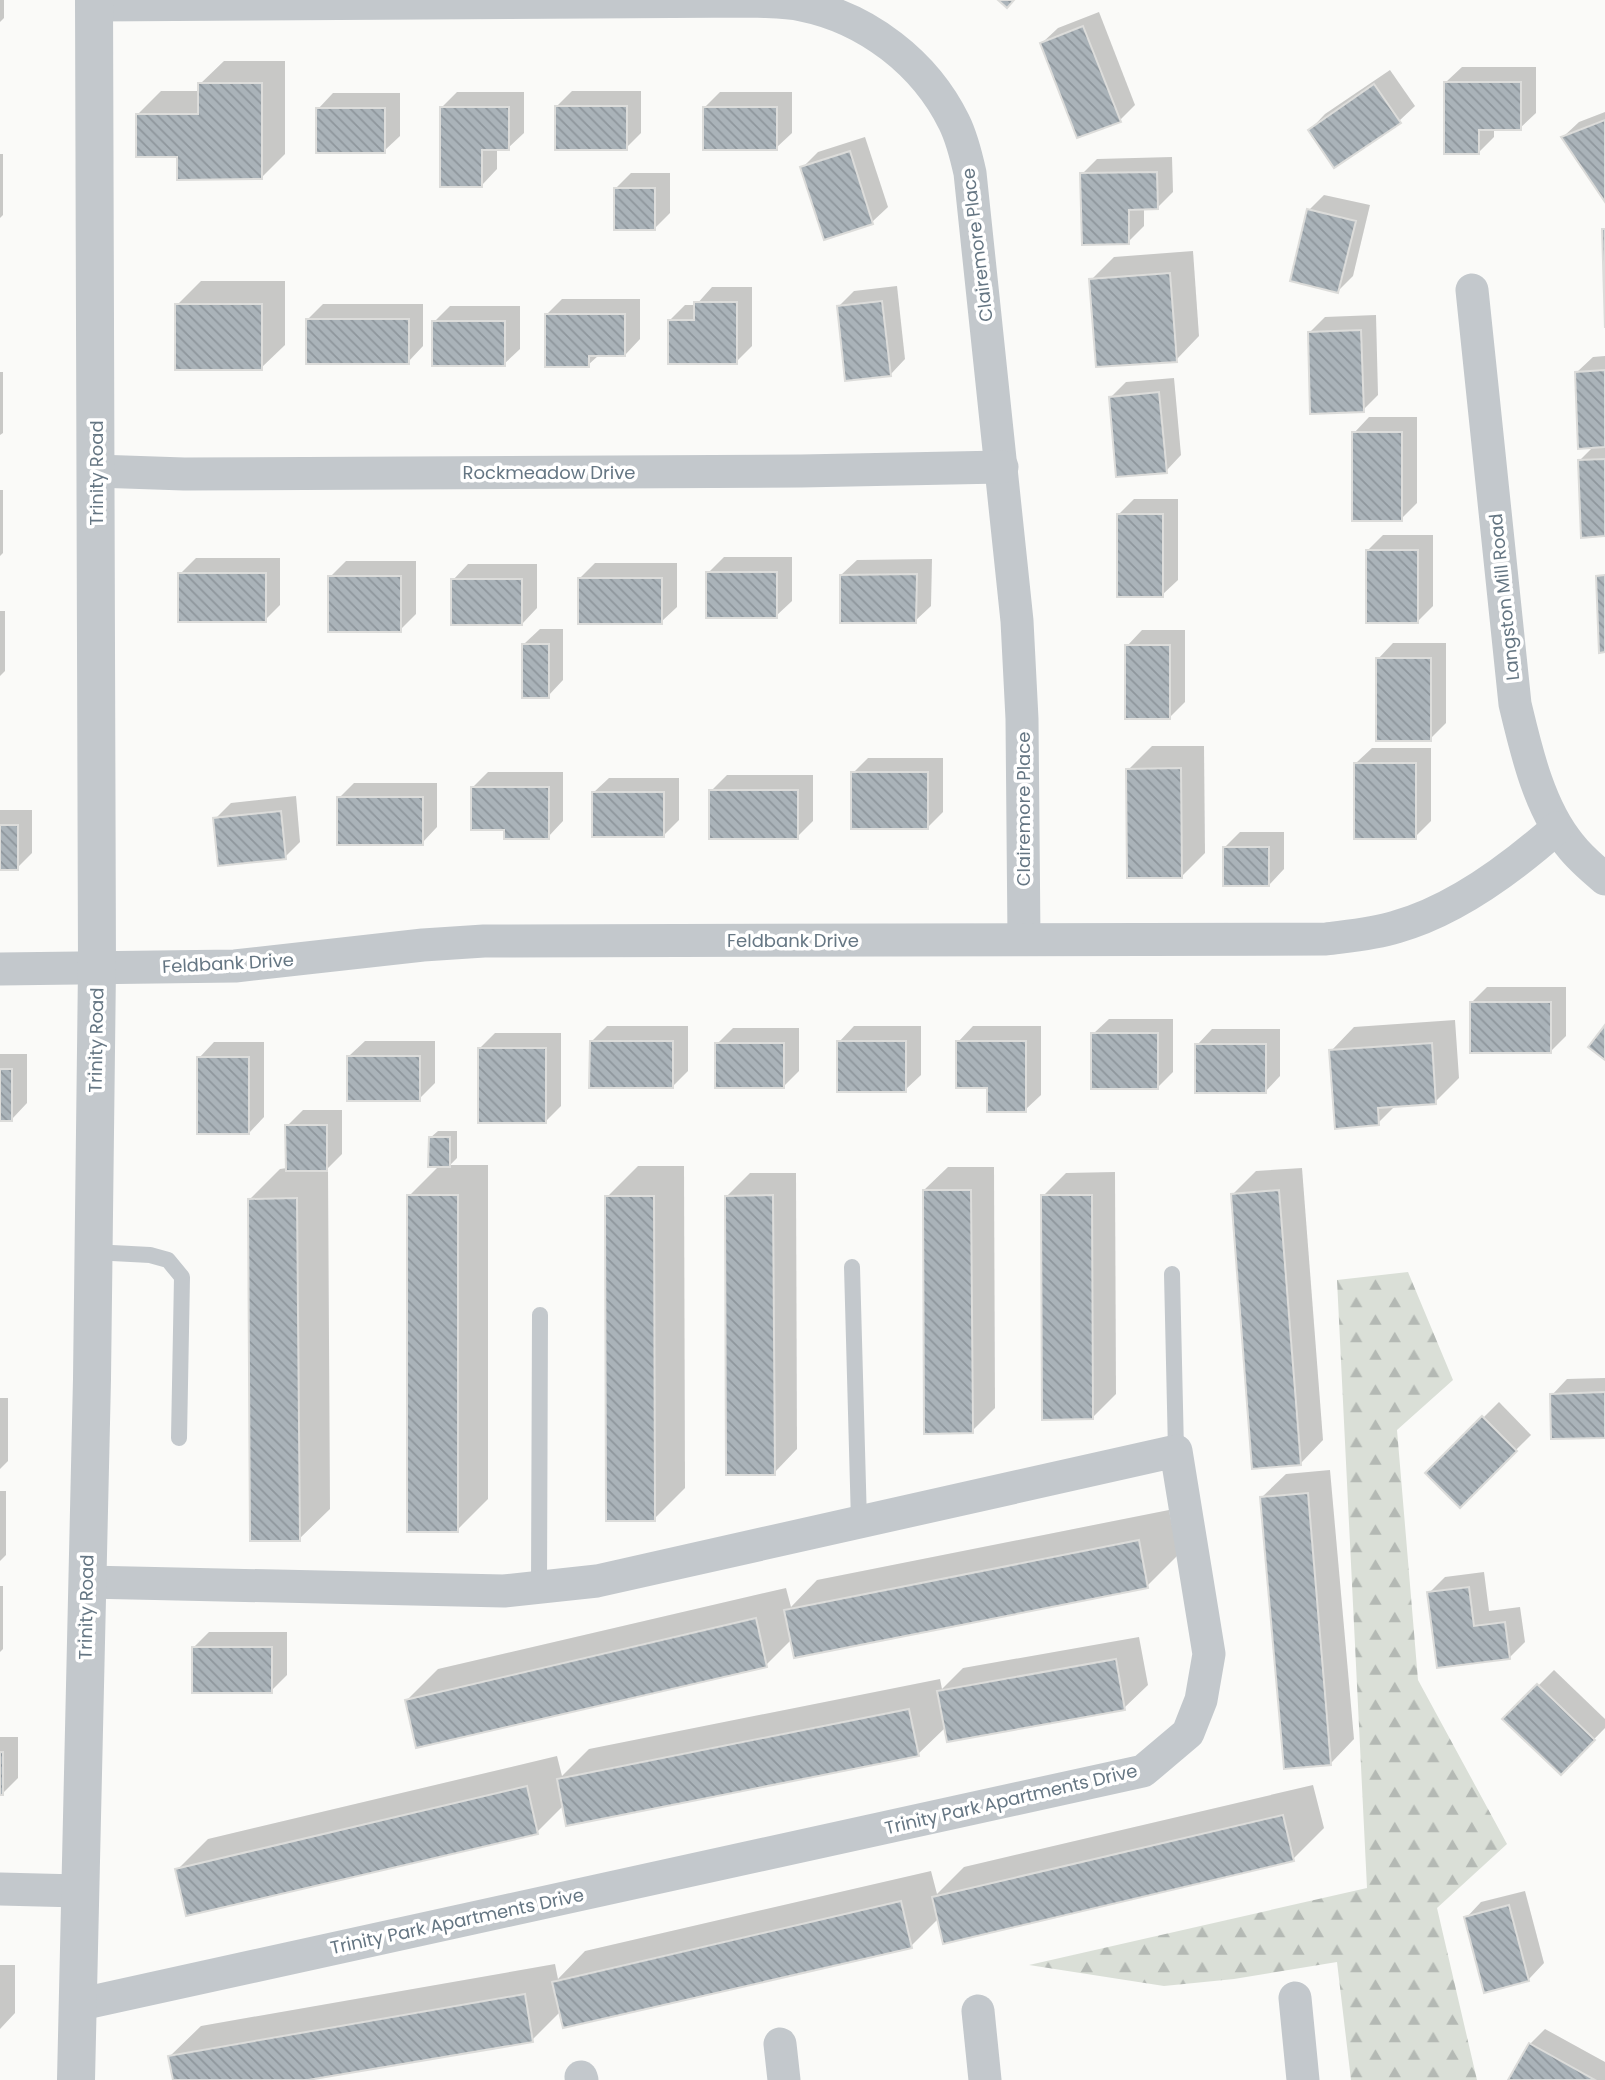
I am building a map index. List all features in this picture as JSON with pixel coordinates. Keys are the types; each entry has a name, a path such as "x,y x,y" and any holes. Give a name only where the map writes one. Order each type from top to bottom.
{"street":[{"name":"Clairemore Place","path":"94,2 754,1 803,5 854,22 895,48 913,65 943,102 963,144 970,173 1017,621 1022,719 1024,939"},
{"name":"Trinity Road","path":"76,2080 97,968 94,2"},
{"name":"Langston Mill Road","path":"1472,290 1515,704 1526,750 1558,828 1570,845 1605,879"},
{"name":"Rockmeadow Drive","path":"96,471 252,474 801,471 1002,467"},
{"name":"Feldbank Drive","path":"0,969 235,966 424,944 484,941 1326,939 1396,928 1457,901 1523,858 1558,828"},
{"path":"87,1582 504,1591 597,1581 1176,1451"},
{"name":"Trinity Park Apartments Drive","path":"77,2005 1143,1771 1188,1733 1201,1700 1209,1654 1176,1451"},
{"path":"0,1889 79,1891"},
{"path":"1295,1998 1303,2080"},
{"path":"978,2011 985,2080"},
{"path":"780,2044 784,2080"}],"lane":[{"path":"93,1252 150,1255 169,1260 181,1277 179,1438"},
{"path":"852,1266 859,1522"},
{"path":"1172,1274 1176,1451"},
{"path":"539,1587 540,1315"}],"green space":[{"path":"1408,1272 1453,1380 1397,1430 1418,1680 1507,1844 1437,1908 1477,2080 1351,2080 1337,1962 1234,1979 1164,1986 1029,1965 1367,1888 1337,1280"}],"building":[{"path":"998,0 1014,0 1007,8"},
{"path":"1083,26 1121,122 1077,138 1040,43"},
{"path":"1444,82 1521,82 1521,130 1479,130 1479,154 1444,154"},
{"path":"198,83 262,83 262,179 177,180 177,157 136,157 136,114 198,114"},
{"path":"1374,84 1401,123 1334,168 1308,130"},
{"path":"555,106 627,106 627,150 555,150"},
{"path":"440,107 509,107 509,150 482,150 482,187 440,187"},
{"path":"703,107 777,107 777,150 703,150"},
{"path":"316,108 385,108 385,153 316,153"},
{"path":"1605,120 1605,202 1561,137"},
{"path":"850,151 873,224 824,240 800,167"},
{"path":"1157,172 1158,209 1129,210 1129,244 1082,245 1080,173"},
{"path":"614,188 655,188 655,230 614,230"},
{"path":"1307,209 1356,221 1338,293 1290,281"},
{"path":"1602,229 1605,229 1605,328"},
{"path":"1170,273 1177,362 1096,367 1089,279"},
{"path":"882,301 891,376 845,381 837,306"},
{"path":"694,302 737,302 737,364 668,364 668,320 694,320"},
{"path":"175,304 262,304 262,370 175,370"},
{"path":"545,314 625,314 625,356 589,356 589,367 545,367"},
{"path":"306,319 409,319 409,364 306,364"},
{"path":"432,321 505,321 505,366 432,366"},
{"path":"1361,330 1364,412 1310,414 1308,332"},
{"path":"1605,370 1605,447 1578,449 1575,372"},
{"path":"1159,392 1167,473 1116,477 1109,397"},
{"path":"1352,432 1402,432 1402,521 1352,521"},
{"path":"1605,459 1605,536 1581,538 1578,460"},
{"path":"1117,514 1163,514 1163,597 1117,597"},
{"path":"1366,550 1418,550 1418,623 1366,623"},
{"path":"706,572 777,572 777,618 706,618"},
{"path":"178,573 266,573 266,622 178,622"},
{"path":"917,574 916,623 840,623 840,575"},
{"path":"1605,575 1605,652 1599,653 1596,576"},
{"path":"328,576 401,576 401,632 328,632"},
{"path":"578,578 662,578 662,624 578,624"},
{"path":"451,579 522,579 522,625 451,625"},
{"path":"522,644 549,644 549,698 522,698"},
{"path":"1125,645 1170,645 1170,719 1125,719"},
{"path":"1376,658 1431,658 1431,741 1376,741"},
{"path":"1354,763 1416,763 1416,839 1354,839"},
{"path":"1181,768 1182,878 1127,878 1126,769"},
{"path":"851,772 928,772 928,829 851,829"},
{"path":"471,787 549,787 549,839 504,839 504,830 471,830"},
{"path":"709,790 798,790 798,839 709,839"},
{"path":"592,792 664,792 664,837 592,837"},
{"path":"337,797 423,797 423,845 337,845"},
{"path":"281,811 286,859 218,866 213,818"},
{"path":"0,825 18,825 18,870 0,870"},
{"path":"1223,847 1269,847 1269,886 1223,886"},
{"path":"1470,1002 1551,1002 1551,1053 1470,1053"},
{"path":"1605,1025 1605,1060 1588,1047"},
{"path":"1091,1033 1158,1033 1158,1089 1091,1089"},
{"path":"590,1041 673,1041 673,1088 589,1088"},
{"path":"837,1041 906,1041 906,1092 837,1092"},
{"path":"956,1041 1026,1041 1026,1112 987,1112 987,1088 956,1088"},
{"path":"715,1043 784,1043 784,1088 715,1088"},
{"path":"1432,1043 1436,1104 1378,1108 1379,1125 1335,1129 1329,1050"},
{"path":"1195,1044 1266,1044 1266,1093 1195,1093"},
{"path":"478,1048 546,1048 546,1123 478,1123"},
{"path":"347,1056 420,1056 420,1101 347,1101"},
{"path":"197,1057 249,1057 249,1134 197,1134"},
{"path":"0,1069 12,1069 12,1121 0,1121"},
{"path":"285,1125 327,1125 327,1171 286,1171"},
{"path":"429,1137 450,1137 450,1167 428,1167"},
{"path":"923,1190 971,1190 973,1433 924,1434"},
{"path":"1279,1190 1301,1465 1252,1469 1231,1194"},
{"path":"407,1195 458,1195 458,1532 407,1532"},
{"path":"773,1195 775,1475 726,1475 725,1196"},
{"path":"1041,1195 1092,1195 1093,1419 1042,1420"},
{"path":"605,1196 654,1196 655,1521 606,1521"},
{"path":"297,1198 300,1541 250,1541 248,1199"},
{"path":"1605,1392 1605,1438 1551,1439 1550,1394"},
{"path":"1482,1416 1517,1451 1460,1508 1425,1473"},
{"path":"1308,1493 1331,1765 1284,1769 1260,1497"},
{"path":"1139,1540 1148,1588 794,1658 784,1610"},
{"path":"1469,1587 1474,1626 1505,1622 1510,1659 1437,1668 1427,1592"},
{"path":"756,1618 767,1667 416,1748 405,1700"},
{"path":"192,1647 272,1647 272,1693 192,1693"},
{"path":"1116,1659 1125,1710 947,1742 937,1691"},
{"path":"1537,1684 1595,1740 1561,1775 1502,1719"},
{"path":"909,1709 919,1756 566,1826 557,1779"},
{"path":"0,1752 3,1752 3,1795 0,1795"},
{"path":"527,1786 538,1834 186,1916 175,1869"},
{"path":"1283,1815 1294,1861 943,1944 932,1897"},
{"path":"901,1901 912,1948 563,2028 552,1982"},
{"path":"1509,1905 1529,1981 1484,1993 1464,1917"},
{"path":"525,1994 533,2042 308,2080 173,2080 168,2056"},
{"path":"1529,2043 1595,2080 1508,2080"}]}
